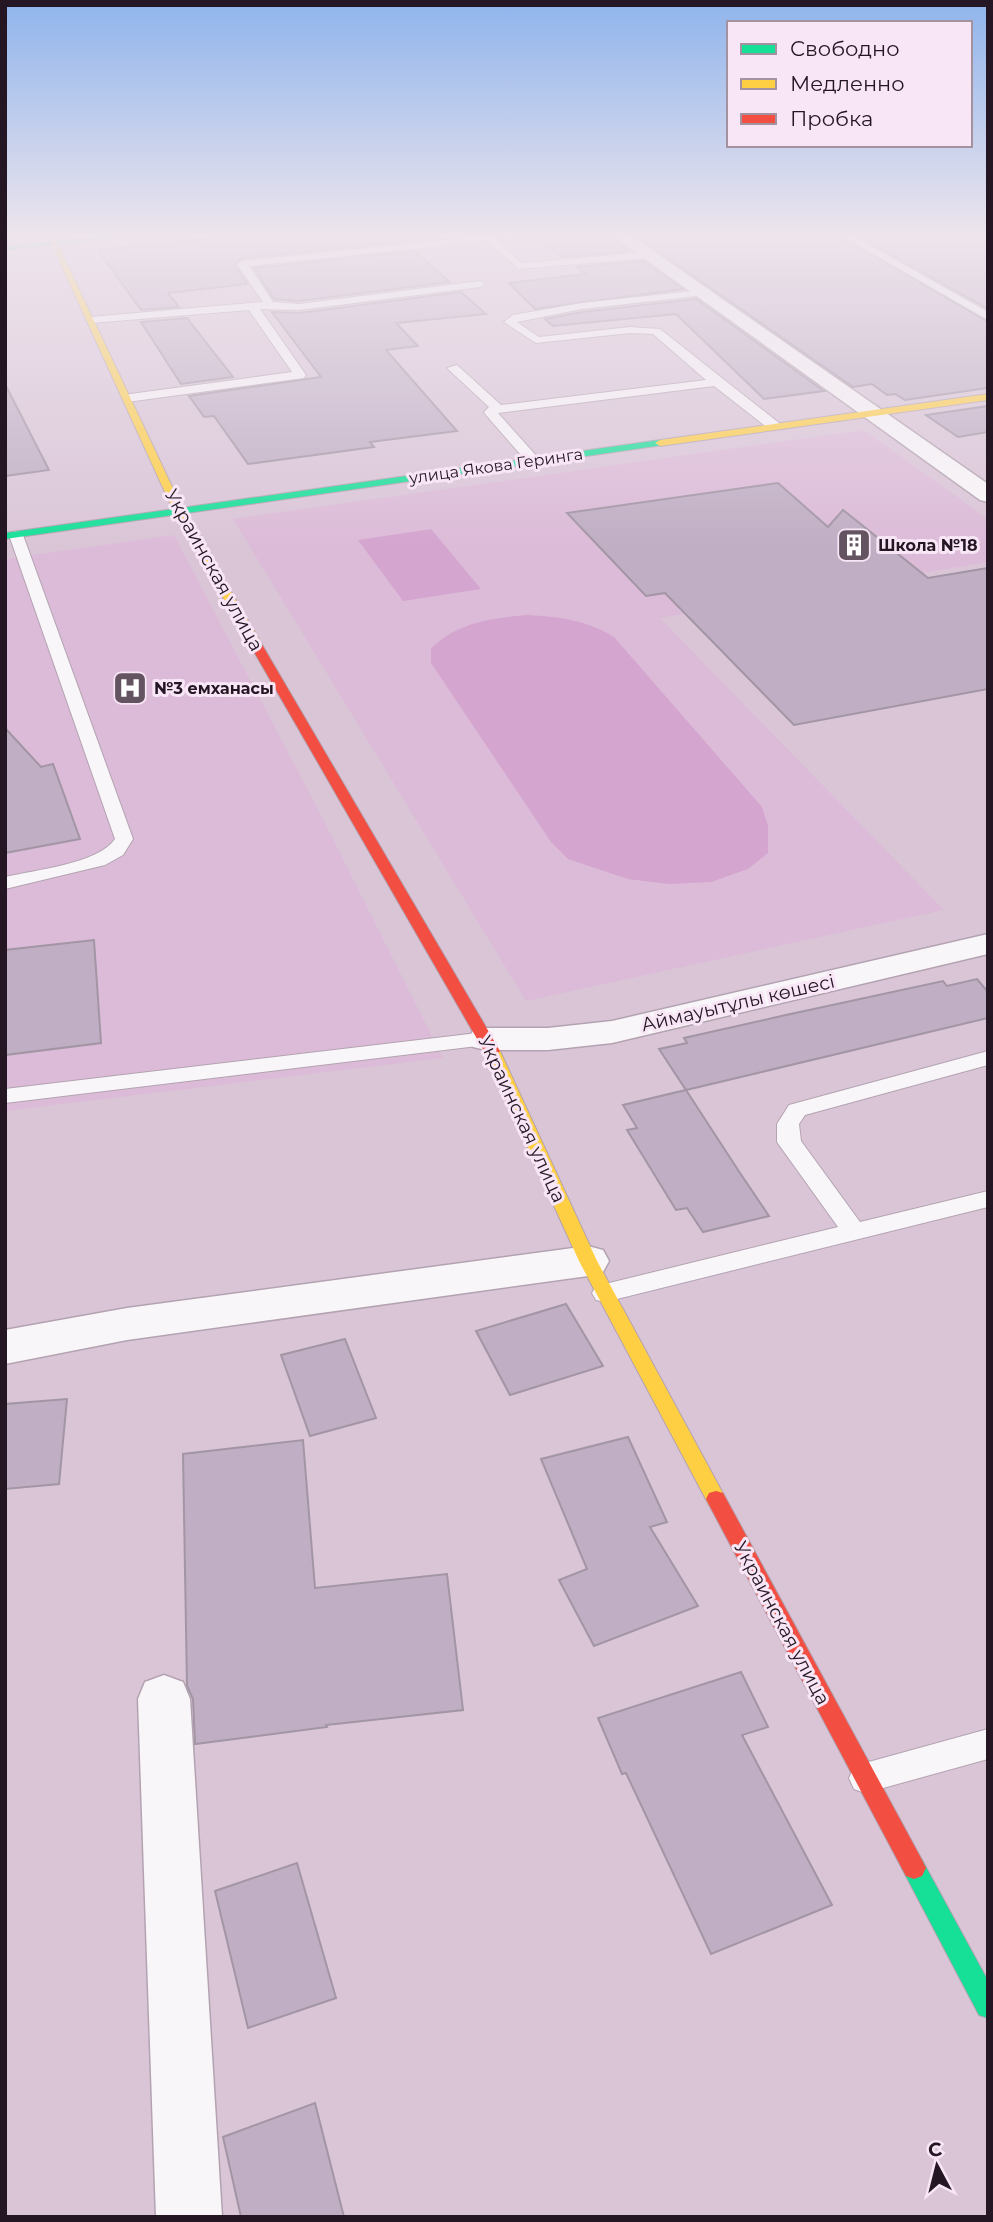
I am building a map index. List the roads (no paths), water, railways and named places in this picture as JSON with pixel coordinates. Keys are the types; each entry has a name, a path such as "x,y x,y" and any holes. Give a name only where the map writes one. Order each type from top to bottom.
{"street":[{"name":"Украинская улица","path":"100,340 179,512 486,1039 597,1277 988,2006"},
{"path":"768,340 988,495"},
{"name":"улица Якова Геринга","path":"11,536 988,397"},
{"name":"Аймауытұлы көшесі","path":"486,1039 548,1039 612,1032 988,944"},
{"path":"5,1347 127,1324 597,1277"},
{"path":"163,1699 189,2217"}],"lane":[{"path":"127,398 283,380 300,375 275,340"},
{"path":"666,340 774,426"},
{"path":"453,368 497,408"},
{"path":"533,460 490,412 497,408 716,382"},
{"path":"5,883 98,861 116,851 124,839 11,536"},
{"path":"5,1096 486,1039"},
{"path":"854,1232 789,1142 788,1124 797,1110 988,1058"},
{"path":"597,1277 854,1232 988,1199"},
{"path":"865,1778 988,1744"}],"place":[{"name":"Школа №18","path":"854,545"},
{"name":"№3 емханасы","path":"130,688"}]}
